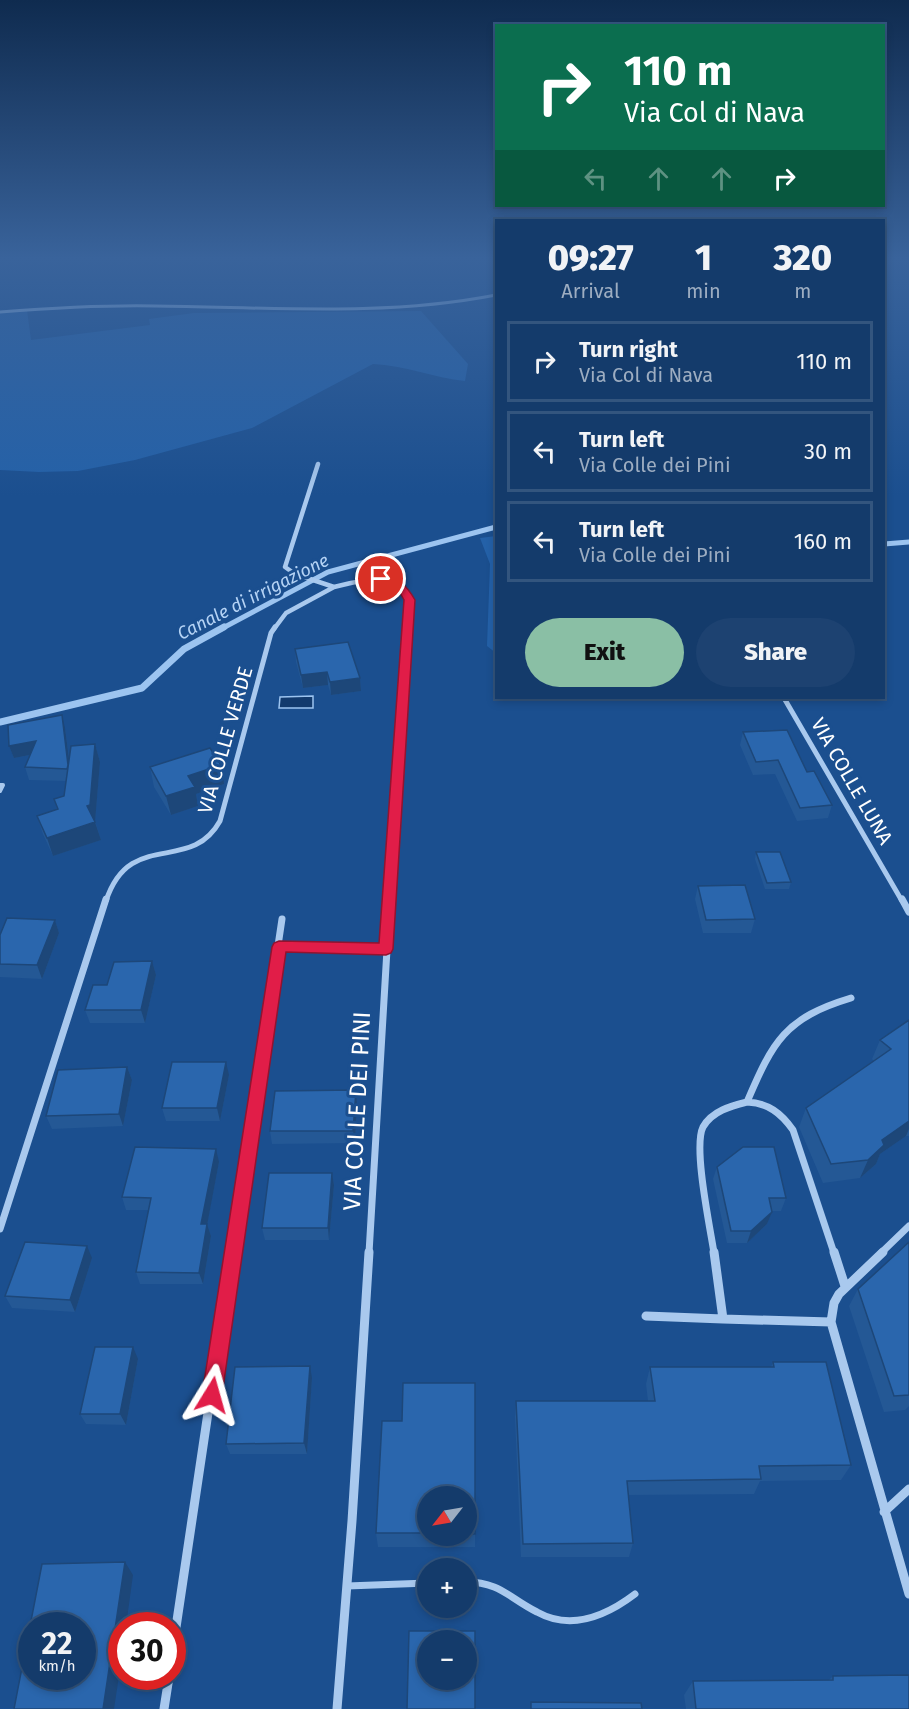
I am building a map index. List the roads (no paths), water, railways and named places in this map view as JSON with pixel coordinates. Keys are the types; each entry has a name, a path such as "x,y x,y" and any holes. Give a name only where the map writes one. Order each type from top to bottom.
{"street":[{"path":"318,464 284,563 288,571 334,587"},
{"name":"VIA COLLE DEI PINI","path":"334,587 366,580 387,580 402,587 409,596 347,1586 337,1709"},
{"name":"VIA COLLE VERDE","path":"0,1229 112,882 125,868 141,858 194,847 212,837 220,822 274,627 286,613 334,587"},
{"name":"VIA COLLE LUNA","path":"785,699 909,912"},
{"path":"178,1612 282,919"},
{"path":"279,947 386,949"},
{"path":"747,1102 773,1047 785,1032 818,1007 851,998"},
{"path":"723,1319 699,1139 708,1120 725,1107 747,1102 759,1103 780,1113 797,1138 845,1287"},
{"path":"909,1226 845,1287 834,1303 831,1322 909,1594"},
{"path":"646,1316 831,1322"},
{"path":"884,1512 909,1489"},
{"path":"164,1709 167,1690"}],"lane":[{"path":"0,785 3,785 0,791"},
{"path":"477,1581 501,1586 539,1614 560,1620 584,1620 597,1617 621,1606 635,1594"},
{"path":"347,1586 417,1583"}],"waterway":[{"name":"Canale di irrigazione","path":"221,629 328,572 495,527"},
{"path":"885,544 909,542"},
{"name":"Canale di irrigazione","path":"0,722 142,688 184,649 224,627"}]}
